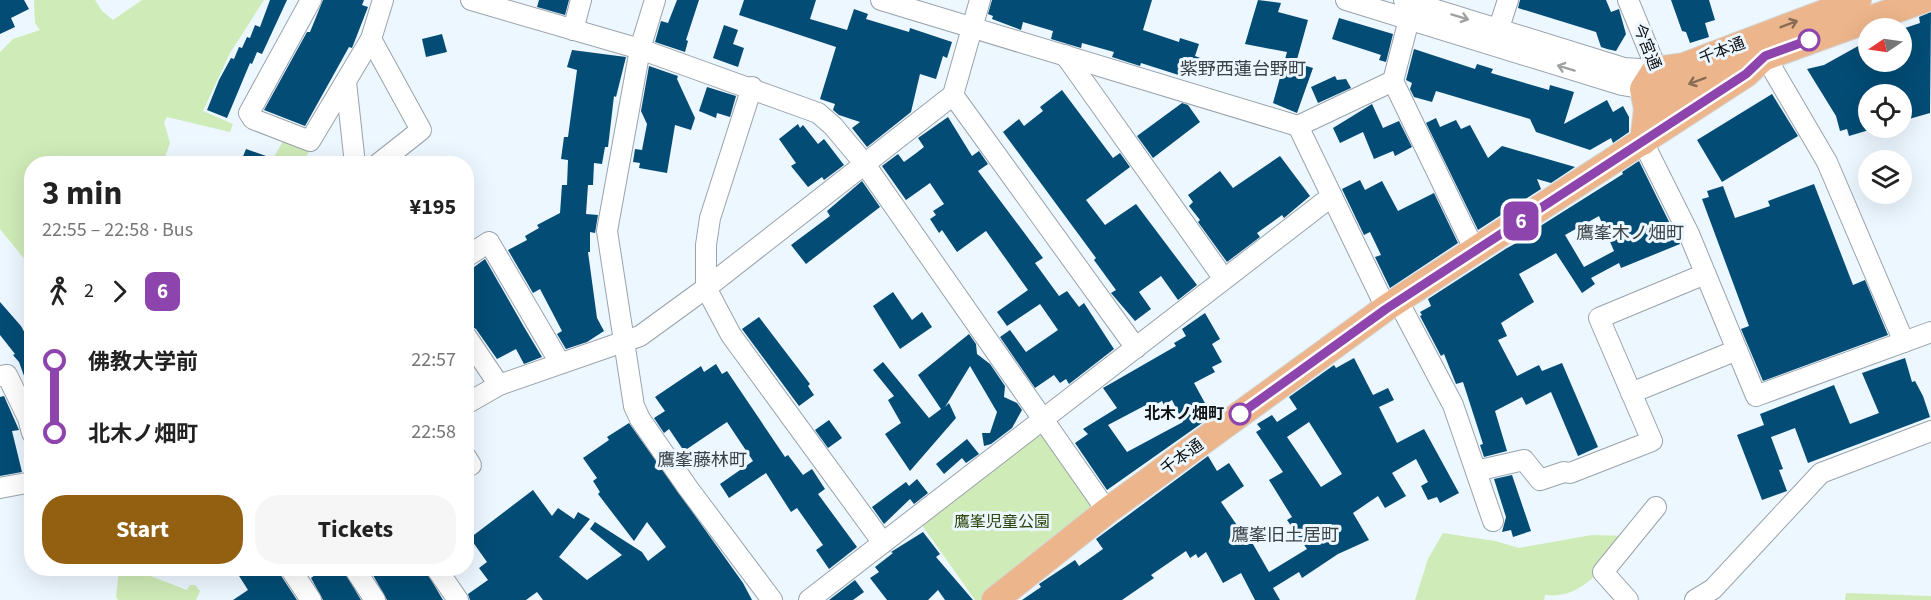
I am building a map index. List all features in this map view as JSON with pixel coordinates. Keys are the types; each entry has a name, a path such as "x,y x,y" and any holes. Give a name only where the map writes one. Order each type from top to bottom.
{"main road":[{"name":"千本通","path":"1669,92 1858,0"},
{"name":"千本通","path":"1649,79 1684,66 1919,1"},
{"name":"千本通","path":"995,600 1107,511 1392,305 1746,74 1762,46"},
{"path":"1649,79 1647,109 1650,137"},
{"path":"1650,137 1668,105 1669,92"}],"street":[{"path":"311,0 249,113 253,120 310,141 371,39 382,0"},
{"path":"471,0 640,49 752,87 818,113 864,163 1107,511"},
{"path":"573,30 582,0"},
{"path":"656,0 640,49 607,231 626,339 634,406 640,419 772,600"},
{"path":"881,0 1298,126 1393,81"},
{"path":"474,399 499,385 640,336 706,288 953,95 980,0"},
{"path":"1346,0 1409,7 1496,37 1649,79 1669,92"},
{"path":"1496,37 1508,0"},
{"name":"今宮通","path":"1628,0 1649,79"},
{"path":"1409,7 1393,81 1475,251"},
{"path":"371,39 421,130 388,156"},
{"path":"1762,46 1827,162 1904,342"},
{"path":"1065,55 1224,279"},
{"path":"346,82 354,156"},
{"path":"752,87 710,218 706,245 706,288 731,334 884,543"},
{"path":"953,95 1136,348"},
{"path":"1298,126 1332,196 1392,305 1453,405 1493,521"},
{"path":"1650,137 1756,396 1931,332"},
{"path":"809,600 1332,196"},
{"path":"474,252 489,242 560,363"},
{"path":"1476,471 1524,460 1540,480 1563,472 1570,473 1652,441 1599,318 1705,274"},
{"path":"474,348 499,385"},
{"path":"1631,393 1737,350"},
{"path":"0,376 7,375 24,410"},
{"path":"1695,600 1713,589 1821,473 1931,431"},
{"path":"0,488 24,484"},
{"path":"1628,600 1602,572 1656,507"},
{"path":"301,576 311,600"},
{"path":"359,576 375,600"},
{"path":"442,576 458,600"}],"green space":[{"path":"34,0 95,0 102,11 113,20 142,0 264,0 230,53 203,111 233,124 230,132 167,117 164,122 170,143 165,156 24,156 24,258 0,229 0,52 13,39 40,30 35,23"},
{"path":"283,141 310,150 306,156 275,156"},
{"name":"鷹峯児童公園","path":"1040,431 1094,506 988,600 975,600 919,521"},
{"path":"1443,533 1495,541 1519,548 1592,535 1628,536 1603,568 1583,586 1571,592 1545,595 1544,600 1415,600 1428,559"},
{"path":"118,576 150,576 187,590 190,585 195,585 200,591 196,600 118,600 116,597"},
{"path":"1846,593 1931,596 1931,600 1845,600"}],"building":[{"path":"0,0 24,0 29,9 11,18 15,27 0,34"},
{"path":"270,0 287,0 262,54 257,52 252,64 250,63 227,118 207,110 231,58 234,59 239,47 242,48 247,37 250,38 255,25 260,27"},
{"path":"323,0 364,0 362,5 368,7 352,48 349,47 305,126 264,110 307,32 310,32"},
{"path":"539,0 569,0 565,15 537,7"},
{"path":"677,0 699,0 686,40 688,41 685,52 655,42 661,21 668,23"},
{"path":"744,0 816,0 810,19 847,30 854,9 868,14 866,19 909,32 910,28 952,42 947,58 943,56 936,79 920,74 911,112 867,147 852,128 860,122 839,115 833,110 835,104 820,99 836,47 739,15"},
{"path":"992,0 1152,0 1143,30 1179,42 1180,38 1199,44 1195,56 1203,59 1199,70 1191,68 1188,78 1141,63 1140,66 1112,57 1114,52 1082,43 1081,48 1051,39 1053,31 1023,22 1021,30 992,19 993,16 988,14"},
{"path":"1258,0 1281,3 1278,12 1308,20 1296,63 1313,68 1297,113 1273,103 1287,52 1245,44"},
{"path":"1520,0 1606,0 1611,12 1619,9 1626,34 1616,51 1607,49 1601,47 1596,32 1518,8"},
{"path":"1671,0 1709,0 1715,20 1705,23 1709,37 1690,43 1686,32 1682,31"},
{"path":"1931,12 1930,113 1912,118 1912,84 1858,84 1858,133 1849,136 1847,129 1840,131 1836,116 1807,69 1824,65 1858,46 1858,72 1912,72 1912,26 1920,23 1919,17"},
{"path":"1339,18 1393,34 1386,62 1379,60 1381,55 1332,39"},
{"path":"724,25 738,30 733,44 744,48 738,67 713,58"},
{"path":"442,34 447,52 426,57 422,39"},
{"path":"1414,49 1475,69 1477,64 1493,69 1491,73 1549,90 1550,85 1574,92 1564,124 1607,100 1613,112 1623,106 1629,117 1629,132 1613,143 1611,138 1590,150 1536,132 1530,119 1436,91 1432,102 1414,97 1410,89 1412,83 1406,80"},
{"path":"572,50 626,57 616,97 614,96 608,147 605,147 602,164 594,163 593,185 588,185 586,214 598,215 595,233 590,232 590,252 588,252 597,318 604,331 587,342 566,349 557,334 562,331 540,289 533,293 508,250 527,240 525,236 539,228 537,225 560,213 562,185 567,185 568,160 561,159 564,137 568,137 577,70 567,67"},
{"path":"649,66 678,76 677,79 695,118 691,130 675,125 667,173 639,168 640,163 633,162 635,149 642,150 647,124 641,111"},
{"path":"1335,76 1337,80 1346,79 1351,88 1318,103 1311,87"},
{"path":"707,87 736,96 730,117 717,113 716,118 699,111"},
{"path":"1062,90 1113,158 1120,153 1130,167 1086,200 1105,225 1136,204 1197,285 1178,300 1161,276 1139,292 1151,309 1135,321 1111,293 1116,290 1094,260 1096,258 1003,132 1019,119 1024,126 1043,111 1040,107"},
{"path":"1772,94 1798,136 1722,182 1697,140"},
{"path":"1182,103 1188,105 1200,122 1153,158 1137,136"},
{"path":"1372,104 1383,128 1399,121 1412,147 1395,156 1393,151 1374,159 1363,132 1340,143 1333,128"},
{"path":"948,117 972,156 979,151 988,164 978,171 1043,258 1035,263 1059,296 1067,291 1079,307 1084,303 1114,349 1069,384 1066,379 1060,383 1054,375 1035,388 1000,337 1010,330 1026,352 1058,330 1040,304 1007,326 997,312 1028,290 986,231 957,252 942,230 939,233 930,219 936,215 933,211 944,204 930,183 906,200 882,166 898,154 904,162 915,154 924,147 918,138"},
{"path":"1436,118 1440,127 1456,120 1461,129 1470,125 1488,158 1502,146 1575,167 1551,183 1537,179 1541,189 1478,230 1426,123"},
{"path":"798,124 800,128 803,125 818,144 824,139 844,165 824,180 822,177 808,187 791,166 796,163 779,139"},
{"path":"246,149 266,156 243,156"},
{"path":"1280,156 1310,196 1284,218 1282,215 1257,233 1260,237 1227,262 1198,222 1200,220 1189,206 1193,202 1188,195 1220,171 1233,188"},
{"path":"1639,161 1680,244 1621,268 1619,263 1591,278 1595,284 1582,293 1556,253 1519,274 1534,302 1501,323 1507,336 1498,340 1517,376 1539,365 1542,371 1562,363 1598,447 1578,456 1551,392 1526,405 1522,397 1495,411 1507,451 1484,457 1480,445 1483,444 1463,382 1456,384 1444,354 1441,356 1420,312 1431,306 1428,299 1507,248 1535,233 1534,230 1623,174 1622,172","holes":["1599,216 1614,251 1584,267 1565,235"]},
{"path":"1360,180 1365,190 1382,181 1398,211 1434,193 1458,243 1390,288 1375,257 1381,255 1370,232 1364,235 1342,189"},
{"path":"862,181 880,207 806,264 791,245 830,216 827,211"},
{"path":"1814,184 1853,285 1865,280 1888,335 1763,381 1741,329 1749,326 1702,199 1709,197 1707,191 1723,186 1735,218 1770,206 1768,201"},
{"path":"485,259 542,357 524,364 516,349 497,359 474,328 474,267"},
{"path":"893,292 912,320 922,312 932,327 900,349 873,306"},
{"path":"0,302 24,331 24,376 19,362 13,355 15,354 0,335"},
{"path":"1205,313 1220,339 1212,344 1222,362 1212,367 1215,372 1194,383 1212,416 1107,490 1075,443 1088,434 1083,429 1117,408 1103,388 1176,346 1174,343 1186,336 1182,329","holes":["1172,400 1183,422 1127,452 1108,425 1146,405 1148,409 1162,401 1164,405"]},
{"path":"759,317 810,384 808,386 814,395 799,406 742,329"},
{"path":"969,334 976,344 977,354 990,364 1005,386 1004,397 1017,403 1022,410 1012,428 991,444 984,446 982,433 990,433 997,412 970,366 945,407 949,403 956,418 910,471 885,434 901,423 888,400 894,396 873,370 883,362 929,418 941,409 918,375"},
{"path":"1354,358 1373,395 1388,388 1394,400 1379,407 1397,443 1424,429 1459,493 1440,503 1437,497 1428,500 1421,486 1428,482 1416,459 1392,473 1406,496 1385,508 1378,496 1353,513 1369,540 1338,554 1302,578 1299,572 1273,588 1280,600 1255,600 1241,573 1223,583 1206,552 1198,558 1196,554 1190,558 1186,551 1151,575 1154,578 1122,600 1022,600 1041,587 1039,584 1075,560 1079,566 1103,549 1096,539 1208,456 1217,471 1229,463 1244,486 1221,502 1243,534 1246,532 1269,572 1307,549 1287,520 1292,517 1269,480 1283,472 1256,432 1261,429 1257,424 1272,415 1277,422 1297,409 1289,397 1334,365 1336,368","holes":["1309,422 1342,474 1321,487 1287,437"]},
{"path":"1905,358 1912,382 1915,381 1923,396 1930,417 1808,463 1795,428 1771,437 1783,469 1779,470 1787,491 1762,500 1737,435 1764,425 1760,414 1834,385 1850,424 1879,413 1862,373"},
{"path":"716,364 722,374 727,371 785,457 788,455 803,475 812,469 825,489 818,494 857,547 829,569 816,550 823,545 797,508 791,512 766,473 729,498 720,484 753,461 727,422 684,451 669,429 664,433 654,418 665,411 655,397 701,366 704,372"},
{"path":"4,396 19,430 12,431 22,472 0,476 0,397"},
{"path":"829,420 842,438 828,448 815,430"},
{"path":"629,423 743,583 752,600 543,600 537,592 526,600 470,600 468,594 488,580 479,568 487,562 474,544 474,535 533,490 552,516 558,508 574,519 578,512 590,519 559,557 587,580 622,555 590,529 595,522 642,552 648,561 666,547 647,522 634,541 598,494 600,492 593,481 597,478 583,458 609,440 607,437"},
{"path":"967,439 979,454 966,463 962,458 944,474 936,464"},
{"path":"1512,475 1531,531 1513,537 1511,530 1502,532 1506,517 1494,479"},
{"path":"917,479 928,493 914,504 910,499 884,524 872,507 906,482 909,486"},
{"path":"923,532 940,554 936,557 973,600 945,600 938,590 928,600 887,600 870,578 879,572 875,567 893,553 891,552"},
{"path":"239,576 281,576 297,600 233,600 248,590"},
{"path":"314,576 347,576 361,600 323,600 311,578"},
{"path":"374,576 429,576 443,600 387,600"},
{"path":"855,580 864,592 853,600 829,600"}],"bus line":[{"name":"6","path":"1240,414 1386,309 1746,74 1765,56 1809,40"}],"place":[{"name":"北木ノ畑町","path":"1240,414"}],"district":[{"name":"紫野西蓮台野町","path":"1243,69"},
{"name":"鷹峯木ノ畑町","path":"1630,233"},
{"name":"鷹峯藤林町","path":"702,460"},
{"name":"鷹峯旧土居町","path":"1285,535"}]}
